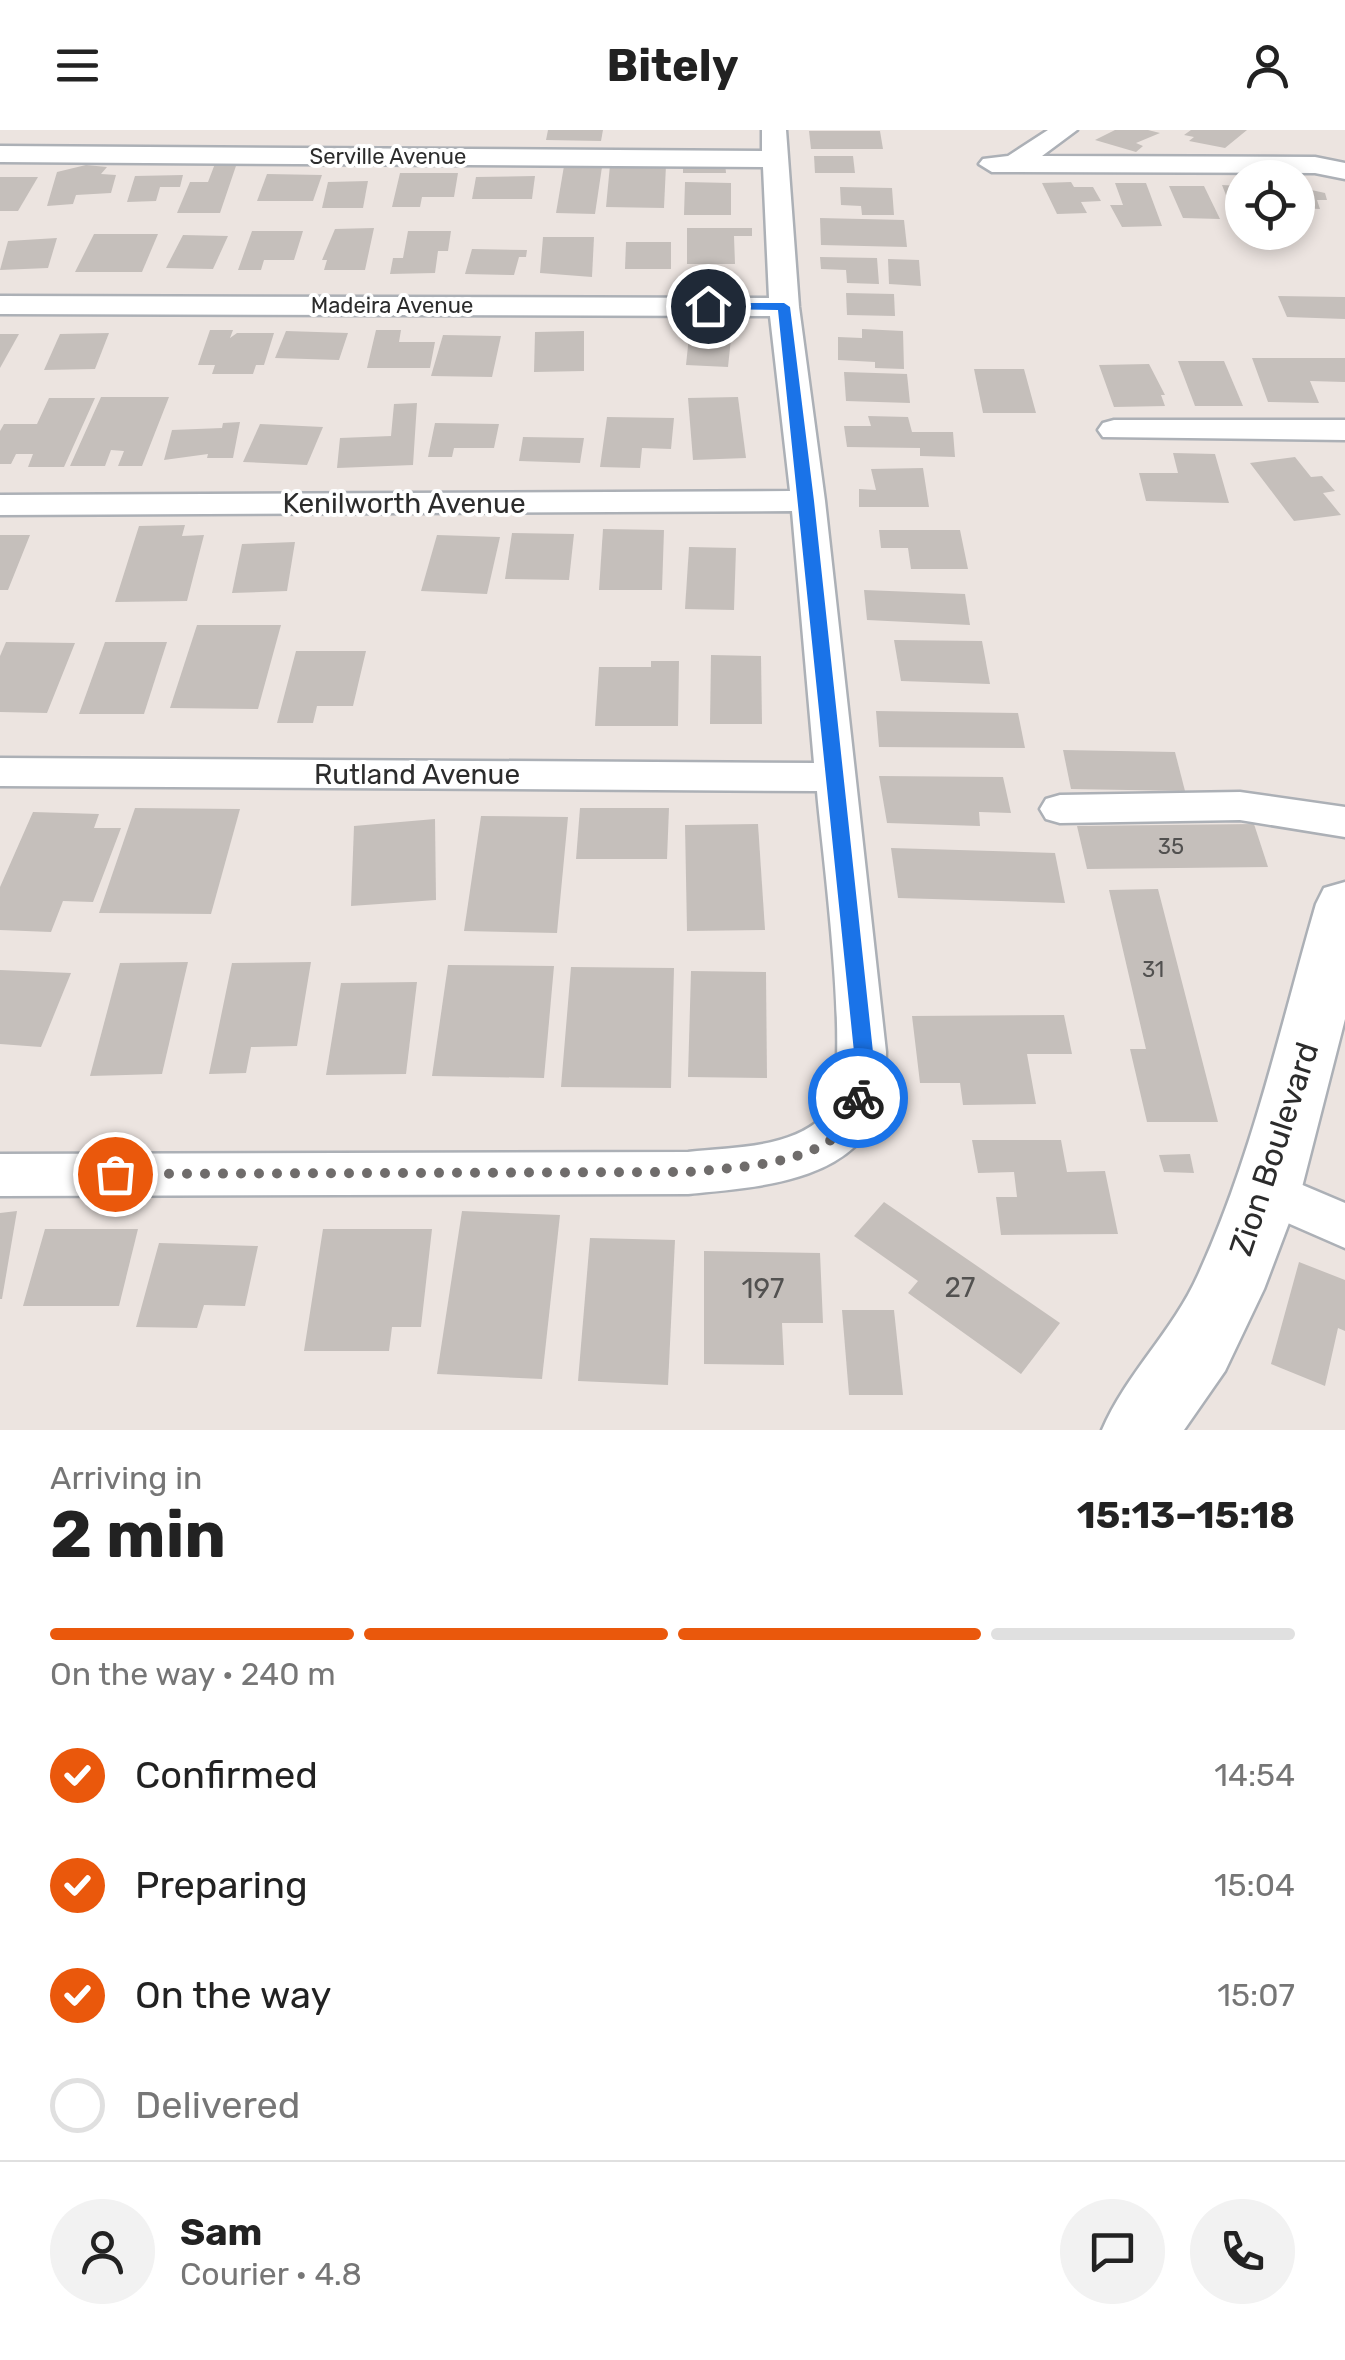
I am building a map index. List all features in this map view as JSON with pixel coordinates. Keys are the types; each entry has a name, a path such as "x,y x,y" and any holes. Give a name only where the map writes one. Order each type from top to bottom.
{"main road":[{"name":"Zion Boulevard","path":"1140,1430 1199,1347 1228,1289 1268,1191 1345,904"}],"street":[{"path":"1064,130 1003,164 1225,165"},
{"path":"1315,165 1345,139"},
{"path":"0,1175 688,1172 783,1162 828,1142 856,1109 863,1052 808,501 784,307 775,145"},
{"name":"Serville Avenue","path":"0,154 775,145"},
{"path":"1315,165 1345,171"},
{"name":"Madeira Avenue","path":"0,305 784,307"},
{"path":"1114,430 1345,430"},
{"name":"Kenilworth Avenue","path":"0,505 808,501"},
{"name":"Rutland Avenue","path":"0,772 835,777"},
{"path":"1060,809 1240,806 1345,822"},
{"path":"1268,1191 1345,1226"}],"building":[{"path":"548,130 603,130 601,141 546,140"},
{"path":"1115,130 1160,133 1136,143 1143,146 1136,152 1095,140"},
{"path":"1191,130 1247,130 1225,148 1189,141 1194,137 1184,135"},
{"path":"809,131 880,131 883,149 811,149"},
{"path":"814,156 853,156 855,173 815,173"},
{"path":"238,160 220,213 177,213 190,182 208,182 216,161"},
{"path":"683,162 725,162 726,173 683,173"},
{"path":"86,165 107,167 101,174 116,175 111,193 76,195 73,204 47,206 57,172"},
{"path":"610,165 666,165 664,208 606,207"},
{"path":"564,166 602,167 595,214 556,213"},
{"path":"400,173 458,173 454,197 422,197 420,207 392,207"},
{"path":"267,174 322,175 313,201 257,201"},
{"path":"183,175 180,187 160,187 156,201 127,202 135,176"},
{"path":"535,176 532,199 472,199 476,177"},
{"path":"0,177 38,177 18,211 0,211"},
{"path":"368,181 363,208 322,208 328,182"},
{"path":"685,182 731,183 731,215 684,215"},
{"path":"1071,182 1074,187 1093,187 1101,201 1081,202 1087,213 1057,214 1042,183"},
{"path":"1115,183 1146,183 1162,226 1122,227 1110,205 1123,205"},
{"path":"1169,186 1204,186 1220,219 1183,218"},
{"path":"840,187 892,188 894,215 862,215 861,206 841,205"},
{"path":"1315,191 1325,193 1327,200 1317,200 1320,209 1315,209"},
{"path":"820,218 904,220 907,247 821,245"},
{"path":"374,228 365,270 324,270 327,260 322,260 335,229"},
{"path":"687,228 752,228 752,236 734,236 735,264 687,264"},
{"path":"252,231 303,231 294,260 264,260 261,270 238,270"},
{"path":"408,231 451,231 448,251 438,251 435,273 390,274 393,258 403,258"},
{"path":"94,234 158,234 142,272 75,272"},
{"path":"183,235 228,236 213,269 166,268"},
{"path":"543,237 594,237 592,277 540,273"},
{"path":"57,238 48,268 0,270 8,241"},
{"path":"626,242 671,242 671,269 625,269"},
{"path":"472,249 527,250 526,257 519,257 514,275 465,274"},
{"path":"820,257 877,258 879,284 847,283 846,270 821,269"},
{"path":"888,259 919,260 921,286 889,284"},
{"path":"846,293 894,294 895,316 847,315"},
{"path":"1278,296 1345,297 1345,319 1287,317"},
{"path":"690,327 732,329 728,367 686,365"},
{"path":"862,329 903,331 904,369 875,368 875,362 838,360 838,337 862,338"},
{"path":"210,330 233,330 230,338 237,333 274,333 264,365 256,365 253,374 212,374 215,365 198,365"},
{"path":"376,330 401,330 399,342 435,342 430,368 367,368"},
{"path":"286,331 348,333 339,360 275,358"},
{"path":"584,331 584,371 534,372 535,332"},
{"path":"109,333 95,369 44,370 60,334"},
{"path":"0,334 19,334 0,368"},
{"path":"443,335 501,336 492,377 431,376"},
{"path":"1252,358 1345,358 1345,382 1310,381 1319,403 1268,402"},
{"path":"1178,361 1224,361 1243,406 1195,406"},
{"path":"1149,364 1165,395 1161,395 1165,406 1114,407 1099,365"},
{"path":"974,369 1024,369 1036,413 983,413"},
{"path":"844,372 907,374 910,403 846,401"},
{"path":"101,397 169,397 142,466 118,466 124,451 111,450 105,466 70,466"},
{"path":"738,397 746,458 693,460 688,398"},
{"path":"49,398 95,398 64,467 28,467 33,454 16,454 11,464 0,464 0,431 4,424 37,424"},
{"path":"417,403 413,465 337,468 340,438 391,436 394,404"},
{"path":"868,416 908,417 912,432 953,432 955,457 920,456 920,448 847,447 844,426 871,426"},
{"path":"607,417 674,418 671,449 642,448 640,468 600,467"},
{"path":"240,422 233,458 207,458 208,454 164,460 172,430 222,428 223,423"},
{"path":"435,423 499,424 494,448 454,448 452,457 428,457"},
{"path":"260,424 323,427 307,465 243,462"},
{"path":"523,437 584,438 580,463 519,461"},
{"path":"1173,453 1215,454 1229,503 1146,501 1139,473 1178,473"},
{"path":"1295,457 1311,477 1322,476 1335,491 1323,493 1341,515 1294,521 1250,463"},
{"path":"923,468 929,507 859,507 859,489 876,490 871,469"},
{"path":"185,525 182,536 204,535 187,601 115,602 139,526"},
{"path":"603,529 664,530 662,590 599,590"},
{"path":"879,530 960,530 968,569 911,569 908,548 881,548"},
{"path":"512,533 574,534 569,580 505,579"},
{"path":"0,535 30,535 8,590 0,590"},
{"path":"437,535 500,537 487,594 421,591"},
{"path":"295,542 287,591 232,593 242,544"},
{"path":"689,547 736,548 734,610 685,609"},
{"path":"864,590 965,594 970,625 867,620"},
{"path":"197,625 281,625 258,709 170,708"},
{"path":"894,640 982,641 990,684 901,681"},
{"path":"6,642 75,643 47,713 0,712 0,656"},
{"path":"105,642 167,642 144,714 79,714"},
{"path":"296,651 366,651 353,706 317,706 313,723 277,723"},
{"path":"711,655 761,656 762,724 710,724"},
{"path":"651,661 679,661 678,726 595,726 599,667 651,667"},
{"path":"876,711 1018,713 1025,748 879,747"},
{"path":"1063,750 1175,752 1185,791 1071,789"},
{"path":"879,776 1003,777 1011,813 979,812 980,826 887,823"},
{"path":"135,808 240,809 211,914 99,913"},
{"path":"580,808 669,808 667,859 576,859"},
{"path":"33,812 99,814 94,828 121,828 93,902 63,901 51,932 0,930 0,887"},
{"path":"481,816 568,817 557,933 464,931"},
{"path":"435,819 436,900 351,906 354,826"},
{"path":"758,824 765,930 687,931 685,825"},
{"path":"1254,824 1268,867 1087,869 1077,826"},
{"path":"891,848 1055,853 1065,903 898,898"},
{"path":"1158,889 1218,1122 1147,1122 1130,1049 1146,1049 1109,890"},
{"path":"188,962 162,1074 90,1076 120,963"},
{"path":"311,962 297,1046 251,1047 246,1073 209,1074 232,963"},
{"path":"448,965 554,966 544,1078 432,1076"},
{"path":"571,967 674,968 671,1088 561,1087"},
{"path":"0,970 71,973 41,1047 0,1044"},
{"path":"691,971 766,972 767,1078 688,1077"},
{"path":"417,982 406,1074 326,1075 341,983"},
{"path":"1064,1015 1072,1054 1027,1054 1036,1104 963,1105 960,1083 920,1083 912,1016"},
{"path":"972,1140 1061,1140 1067,1172 1105,1171 1118,1234 1001,1235 996,1197 1017,1197 1014,1172 978,1173"},
{"path":"1190,1154 1194,1173 1164,1172 1159,1155"},
{"path":"884,1202 1060,1323 1021,1374 908,1293 918,1281 854,1236"},
{"path":"17,1211 2,1299 0,1299 0,1213"},
{"path":"462,1211 560,1215 542,1379 437,1374"},
{"path":"45,1229 138,1229 119,1306 23,1306"},
{"path":"323,1229 432,1229 421,1327 392,1327 389,1351 304,1351"},
{"path":"590,1238 675,1240 668,1385 578,1381"},
{"path":"159,1243 258,1246 245,1306 204,1305 197,1328 136,1327"},
{"path":"704,1251 820,1253 823,1323 782,1323 784,1365 704,1364"},
{"path":"1299,1262 1345,1280 1345,1331 1338,1328 1325,1386 1271,1364"},
{"path":"842,1310 894,1310 903,1395 849,1395"}],"way so far":[{"path":"115,1174 688,1172 783,1162 828,1142 856,1109 858,1098"}],"route":[{"path":"708,306 784,307 808,501 863,1052 858,1098"}]}
